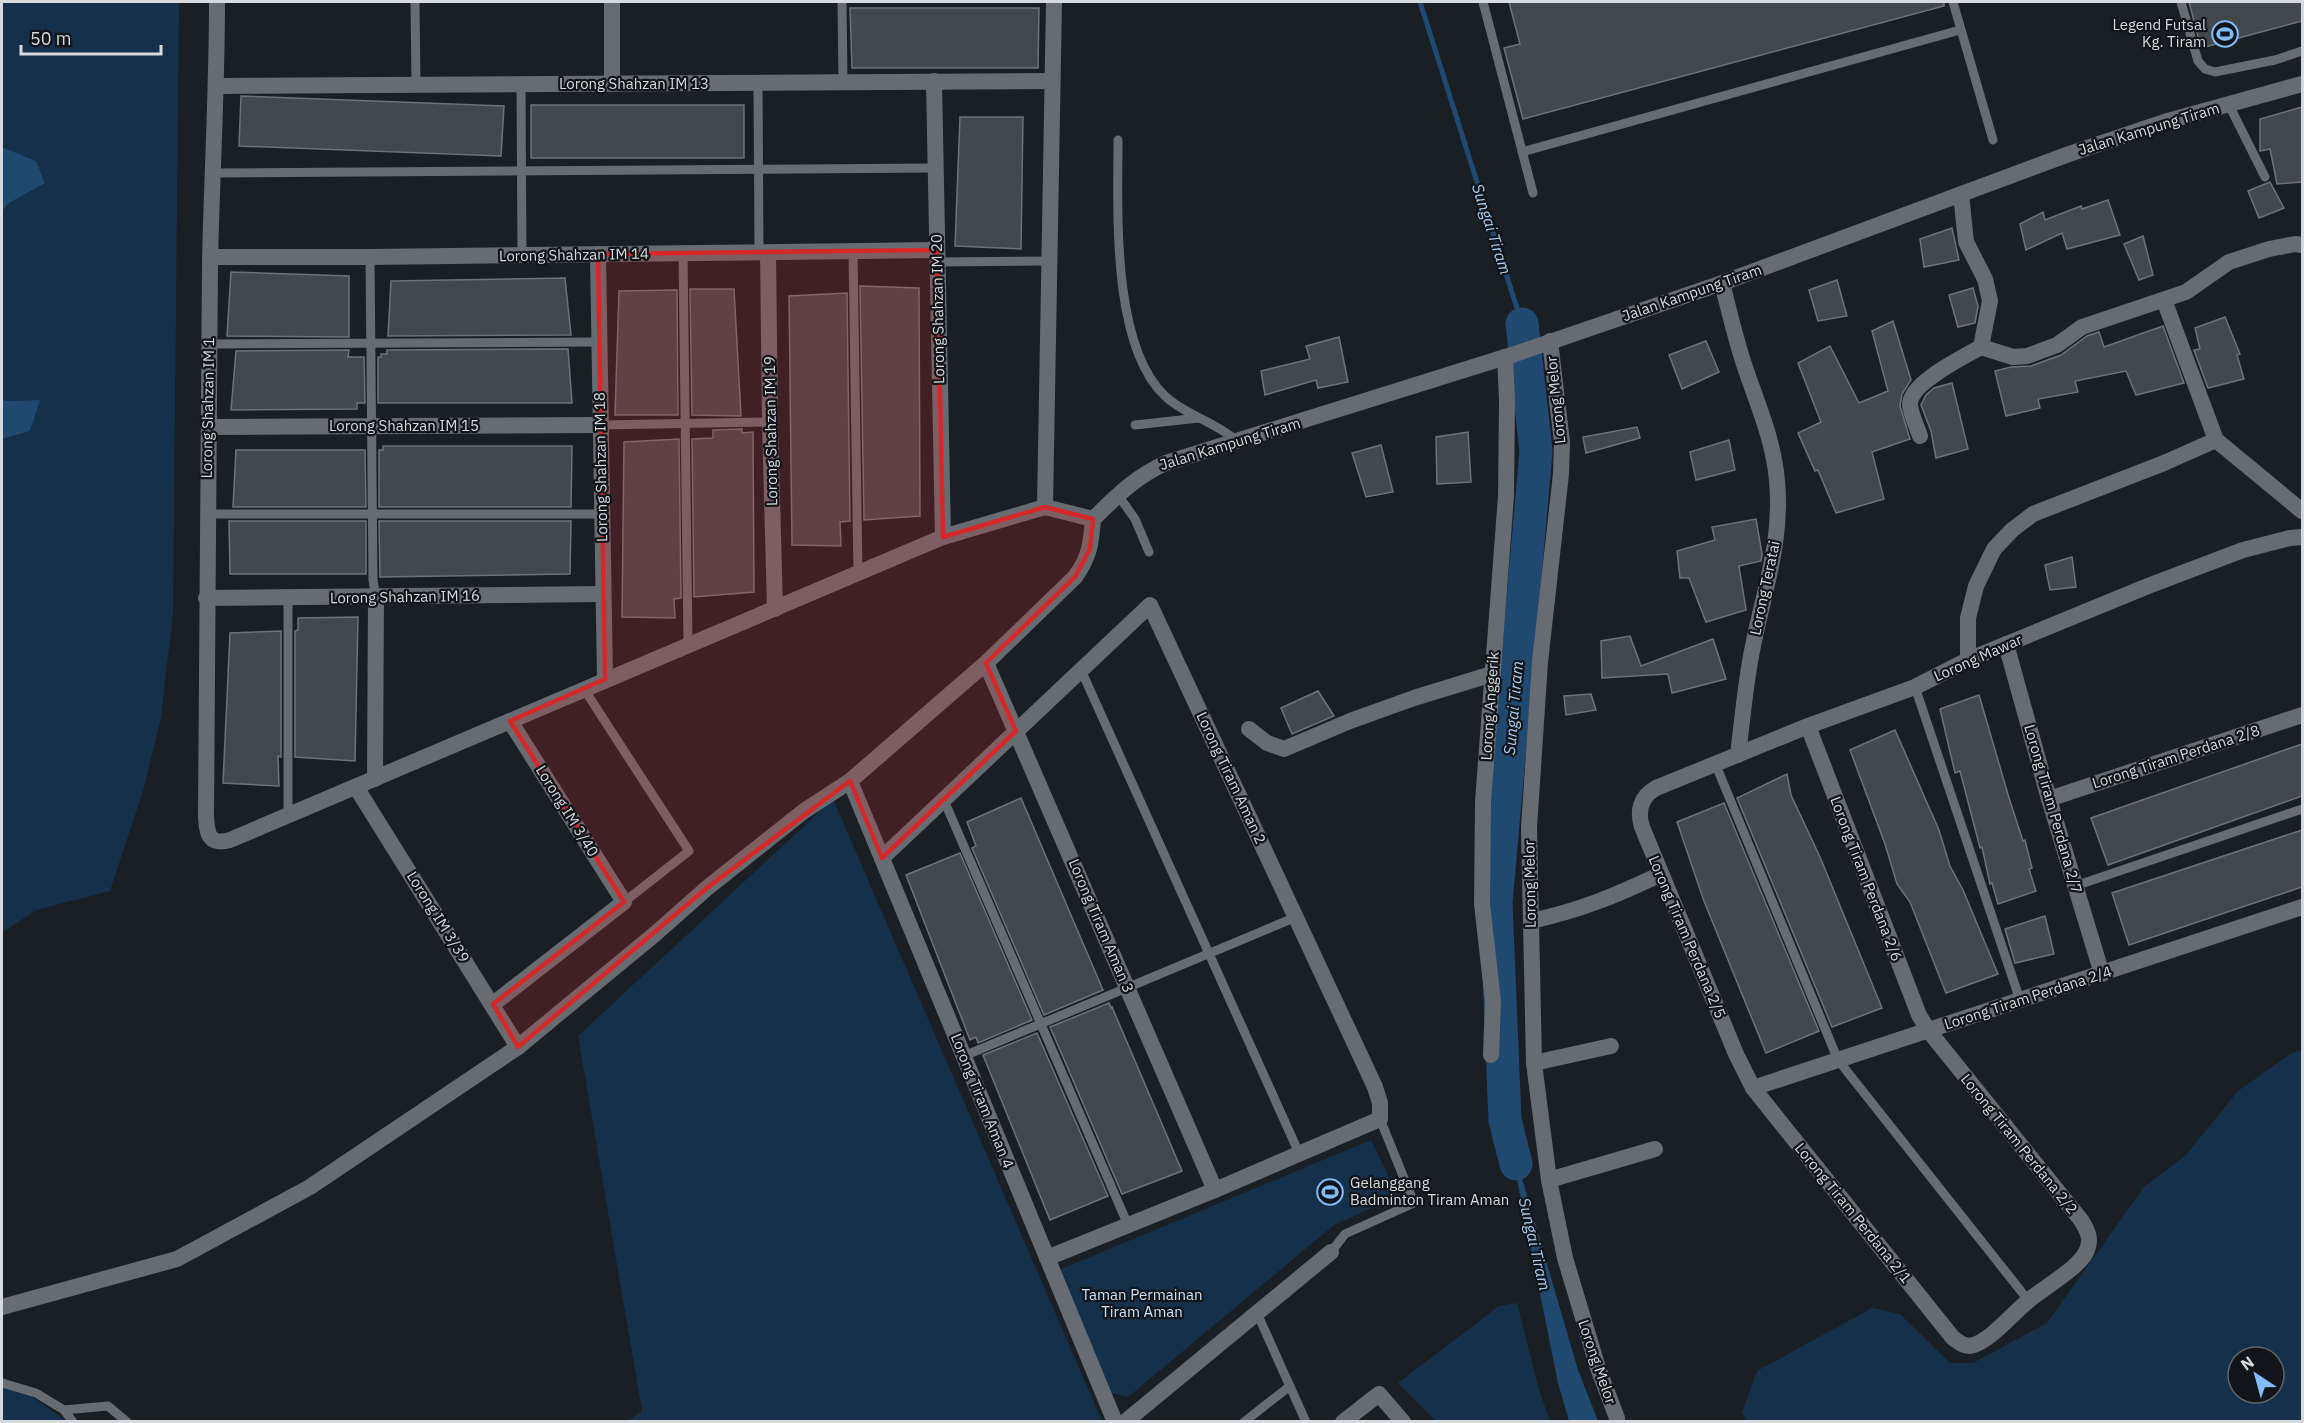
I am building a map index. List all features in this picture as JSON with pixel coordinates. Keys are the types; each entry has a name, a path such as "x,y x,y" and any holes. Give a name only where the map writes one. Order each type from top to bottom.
{"street":[{"name":"Lorong Shahzan IM 1","path":"217,2 217,86 210,257 206,598 206,816 208,835 220,843 288,815"},
{"path":"612,2 612,84"},
{"path":"1045,507 1054,2"},
{"name":"Lorong Shahzan IM 20","path":"934,81 943,537"},
{"name":"Lorong Shahzan IM 13","path":"217,86 1052,81"},
{"name":"Jalan Kampung Tiram","path":"1093,519 1148,471 1510,356 1722,284 2079,150 2164,122 2302,84"},
{"path":"1961,194 1966,242 1985,279 1990,302 1981,348"},
{"path":"1920,436 1910,405 1911,396 1929,379 1981,348 2013,357 2027,356 2057,345 2082,327 2186,292 2229,262 2269,249 2295,244 2302,245"},
{"name":"Lorong Shahzan IM 14","path":"210,257 853,252 937,256"},
{"name":"Lorong Shahzan IM 19","path":"763,253 775,609"},
{"name":"Lorong Shahzan IM 18","path":"598,254 605,679"},
{"name":"Lorong Teratai","path":"1722,284 1735,336 1773,452 1779,506 1773,562 1751,656 1738,755"},
{"path":"2164,300 2216,440 2302,511"},
{"name":"Lorong Melor","path":"1544,343 1562,442 1561,474 1539,674 1529,828 1534,1063 1549,1180 1565,1258 1598,1368 1617,1418"},
{"name":"Lorong Anggerik","path":"1491,1055 1493,1001 1482,893 1483,802 1506,496 1510,356"},
{"name":"Lorong Shahzan IM 15","path":"208,427 600,425"},
{"path":"1968,660 1968,618 1976,586 1994,549 2012,530 2033,514 2164,463 2216,440"},
{"path":"2,1307 177,1259 310,1187 518,1047 655,934 706,888 804,811 850,781 986,663 1075,577 1086,562 1090,549 1093,519 1045,507 943,537 288,815"},
{"name":"Lorong Mawar","path":"1656,788 1808,726 1915,687 2006,644 2243,550 2302,537"},
{"name":"Lorong Shahzan IM 16","path":"206,598 603,594"},
{"path":"375,779 376,598"},
{"name":"Lorong Tiram Aman 2","path":"882,858 1150,605 1375,1087 1380,1103 1380,1119"},
{"name":"Lorong Tiram Perdana 2/7","path":"2006,644 2049,799 2102,974"},
{"name":"Lorong Tiram Aman 3","path":"986,663 1215,1190"},
{"path":"1249,729 1267,743 1284,749 1393,705 1492,674"},
{"name":"Lorong Tiram Perdana 2/8","path":"2049,799 2302,715"},
{"name":"Lorong IM 3/40","path":"510,721 624,902"},
{"name":"Lorong Tiram Perdana 2/6","path":"1808,726 1919,1015 1928,1030"},
{"name":"Lorong Tiram Aman 4","path":"850,781 1115,1422"},
{"name":"Lorong IM 3/39","path":"356,787 518,1047"},
{"name":"Lorong Tiram Perdana 2/5","path":"1656,788 1644,797 1639,817 1743,1071 1753,1088"},
{"path":"1531,921 1569,913 1601,902 1661,874"},
{"path":"493,1005 624,902"},
{"name":"Lorong Tiram Perdana 2/4","path":"1753,1088 2302,907"},
{"name":"Lorong Tiram Perdana 2/2","path":"1928,1030 2087,1230 2090,1240 2087,1252 2078,1262 2028,1300"},
{"path":"1534,1063 1611,1046"},
{"name":"Lorong Tiram Perdana 2/1","path":"1753,1088 1953,1338 1961,1344 1971,1346 1982,1341 2028,1300"},
{"path":"1047,1258 1215,1190 1380,1119"},
{"path":"1549,1180 1655,1149"},
{"path":"1125,1422 1331,1252"},
{"path":"1343,1422 1379,1394 1403,1422"}],"lane":[{"path":"415,2 416,86"},
{"path":"842,2 843,81"},
{"path":"1483,2 1533,193"},
{"path":"1953,2 1993,140"},
{"path":"2181,2 2198,61 2205,69 2215,72 2275,60 2302,51"},
{"path":"1522,152 1960,30"},
{"path":"758,82 758,169 763,253"},
{"path":"521,84 522,255"},
{"path":"2229,105 2265,177"},
{"path":"1119,140 1122,285 1132,332 1143,364 1153,382 1165,396 1238,441"},
{"path":"213,173 936,168"},
{"path":"853,252 858,573"},
{"path":"683,254 688,644"},
{"path":"937,256 1050,261"},
{"path":"370,257 373,579 376,598"},
{"path":"209,344 599,342"},
{"path":"1135,425 1199,418"},
{"path":"600,425 770,422"},
{"path":"1118,495 1135,519 1149,552"},
{"path":"207,514 602,514"},
{"path":"288,598 288,815"},
{"path":"1081,670 1299,1153"},
{"path":"1915,687 2020,1000"},
{"path":"584,689 689,851 624,902"},
{"path":"1715,763 1838,1060 2028,1300"},
{"path":"944,798 1128,1225"},
{"path":"2075,886 2302,809"},
{"path":"964,1056 1296,917"},
{"path":"1331,1252 1345,1234 1414,1203 1380,1119"},
{"path":"1257,1313 1306,1422"},
{"path":"2,1383 36,1393 64,1410 73,1422"},
{"path":"1245,1422 1290,1386"},
{"path":"64,1410 108,1406 127,1422"}],"highlighted area":[{"path":"937,250 943,537 1045,507 1093,519 1090,549 1075,577 986,663 1016,731 882,858 850,781 707,888 518,1047 493,1004 624,902 510,721 605,679 598,254"}],"green space":[{"path":"2,2 179,2 173,614 161,717 144,788 110,891 36,910 2,933 2,439 30,431 39,400 6,401 2,399 2,211 9,203 45,183 36,161 2,147"},
{"path":"833,799 1102,1421 628,1421 642,1411 578,1036"},
{"path":"2302,1050 2302,1421 1747,1421 1742,1412 1757,1371 1872,1308 1900,1314 1950,1363 1973,1363 2047,1323 2144,1187 2186,1155 2238,1091 2290,1054"},
{"name":"Taman Permainan Tiram Aman","path":"1371,1140 1398,1196 1334,1225 1128,1397 1108,1392 1061,1269"},
{"path":"1517,1303 1539,1390 1550,1421 1436,1421 1398,1383 1499,1306"},
{"path":"2,1377 6,1378 66,1421 2,1421"}],"water":[{"path":"2,147 36,161 45,183 9,203 2,211"},
{"path":"2,399 6,401 40,400 30,431 2,439"},
{"path":"1505,1120 1578,1370 1598,1421 1569,1421 1558,1383"}],"building":[{"path":"1509,2 1944,2 1944,6 1523,119 1504,48 1520,44"},
{"name":"Legend Futsal Kg. Tiram","path":"2189,2 2302,2 2302,21 2201,48"},
{"path":"850,8 1039,8 1038,68 852,68"},
{"path":"241,96 504,106 501,156 239,146"},
{"path":"531,105 744,105 744,158 531,158"},
{"path":"2302,107 2302,182 2277,184 2270,149 2260,151 2260,119"},
{"path":"960,117 1023,117 1021,249 955,246"},
{"path":"2270,182 2284,208 2259,218 2248,191"},
{"path":"2108,200 2120,235 2067,249 2062,233 2026,250 2020,224 2043,212 2045,220 2081,206 2082,209"},
{"path":"1952,228 1959,260 1924,267 1920,239"},
{"path":"2143,236 2153,275 2139,280 2124,244"},
{"path":"231,272 349,276 349,337 227,336"},
{"path":"565,278 571,335 388,336 391,281"},
{"path":"1837,280 1847,316 1818,321 1809,290"},
{"path":"860,286 919,288 920,516 864,520"},
{"path":"1973,288 1978,306 1975,323 1958,327 1949,295"},
{"path":"690,289 734,289 741,416 692,415"},
{"path":"677,290 678,415 615,415 619,291"},
{"path":"847,293 850,521 840,522 841,546 792,545 789,296"},
{"path":"2225,317 2240,354 2237,355 2244,379 2208,388 2194,350 2200,349 2195,328"},
{"path":"1893,321 1911,380 1902,394 1900,406 1910,439 1872,452 1884,499 1836,513 1818,470 1815,471 1798,433 1821,422 1798,363 1830,346 1859,403 1888,391 1872,331"},
{"path":"2163,326 2184,383 2136,395 2126,371 2075,381 2078,392 2038,399 2040,408 2006,416 1995,371 2031,366 2061,355 2087,336 2099,332 2104,347"},
{"path":"1339,337 1348,382 1318,388 1316,380 1265,395 1261,371 1310,359 1306,346"},
{"path":"1706,341 1719,372 1682,389 1669,355"},
{"path":"568,349 572,403 378,403 378,357 381,357 381,354 387,354 387,350"},
{"path":"349,350 348,357 364,357 365,403 357,403 357,409 231,410 236,351"},
{"path":"1952,383 1968,449 1936,458 1931,431 1921,405 1926,395 1934,388"},
{"path":"1637,427 1640,438 1586,453 1583,437"},
{"path":"742,429 742,433 753,432 754,592 694,597 692,439 713,438 713,430"},
{"path":"1468,432 1471,482 1437,484 1436,437"},
{"path":"679,439 681,598 674,599 675,618 622,617 624,442"},
{"path":"1729,440 1735,470 1696,480 1690,452"},
{"path":"1381,445 1393,492 1366,497 1352,453"},
{"path":"383,446 572,446 571,507 379,507 379,450 383,450"},
{"path":"236,450 365,450 366,507 233,507"},
{"path":"1756,519 1762,554 1761,561 1739,566 1746,610 1706,622 1689,578 1680,578 1677,551 1715,540 1712,527"},
{"path":"229,521 366,521 366,574 230,574"},
{"path":"379,521 571,521 570,574 380,577"},
{"path":"2072,557 2076,587 2050,590 2045,565"},
{"path":"358,617 355,761 295,757 295,631 298,630 298,618"},
{"path":"281,631 279,786 223,783 230,633"},
{"path":"1630,636 1641,666 1713,639 1726,679 1672,693 1668,674 1602,678 1601,641"},
{"path":"1318,691 1334,716 1292,734 1281,708"},
{"path":"1591,694 1596,710 1566,715 1564,696"},
{"path":"1979,695 2009,798 2023,841 2025,840 2032,868 2029,869 2036,891 1998,904 1992,883 1990,884 1960,771 1955,773 1940,709"},
{"path":"1895,730 1939,830 1950,866 1963,890 1998,974 1946,993 1910,902 1897,884 1885,844 1850,750"},
{"path":"2302,744 2302,796 2108,865 2091,818"},
{"path":"1787,774 1791,795 1820,857 1882,1008 1832,1027 1737,798"},
{"path":"1021,798 1103,990 1044,1015 972,848 976,846 967,822"},
{"path":"1724,803 1819,1031 1766,1053 1704,901 1677,822"},
{"path":"2302,830 2302,887 2129,945 2112,893"},
{"path":"960,853 1032,1020 978,1043 976,1037 970,1040 906,875"},
{"path":"2045,916 2054,954 2015,963 2005,929"},
{"path":"1109,1003 1182,1171 1122,1194 1050,1027"},
{"path":"1037,1033 1108,1196 1050,1220 983,1055"}],"waterway":[{"name":"Sungai Tiram","path":"1420,2 1522,324"},
{"name":"Sungai Tiram","path":"1516,1164 1505,1120 1496,903 1536,451 1522,324"}],"place":[{"name":"Legend Futsal Kg. Tiram","path":"2225,34"},
{"name":"Gelanggang Badminton Tiram Aman","path":"1330,1192"}]}
